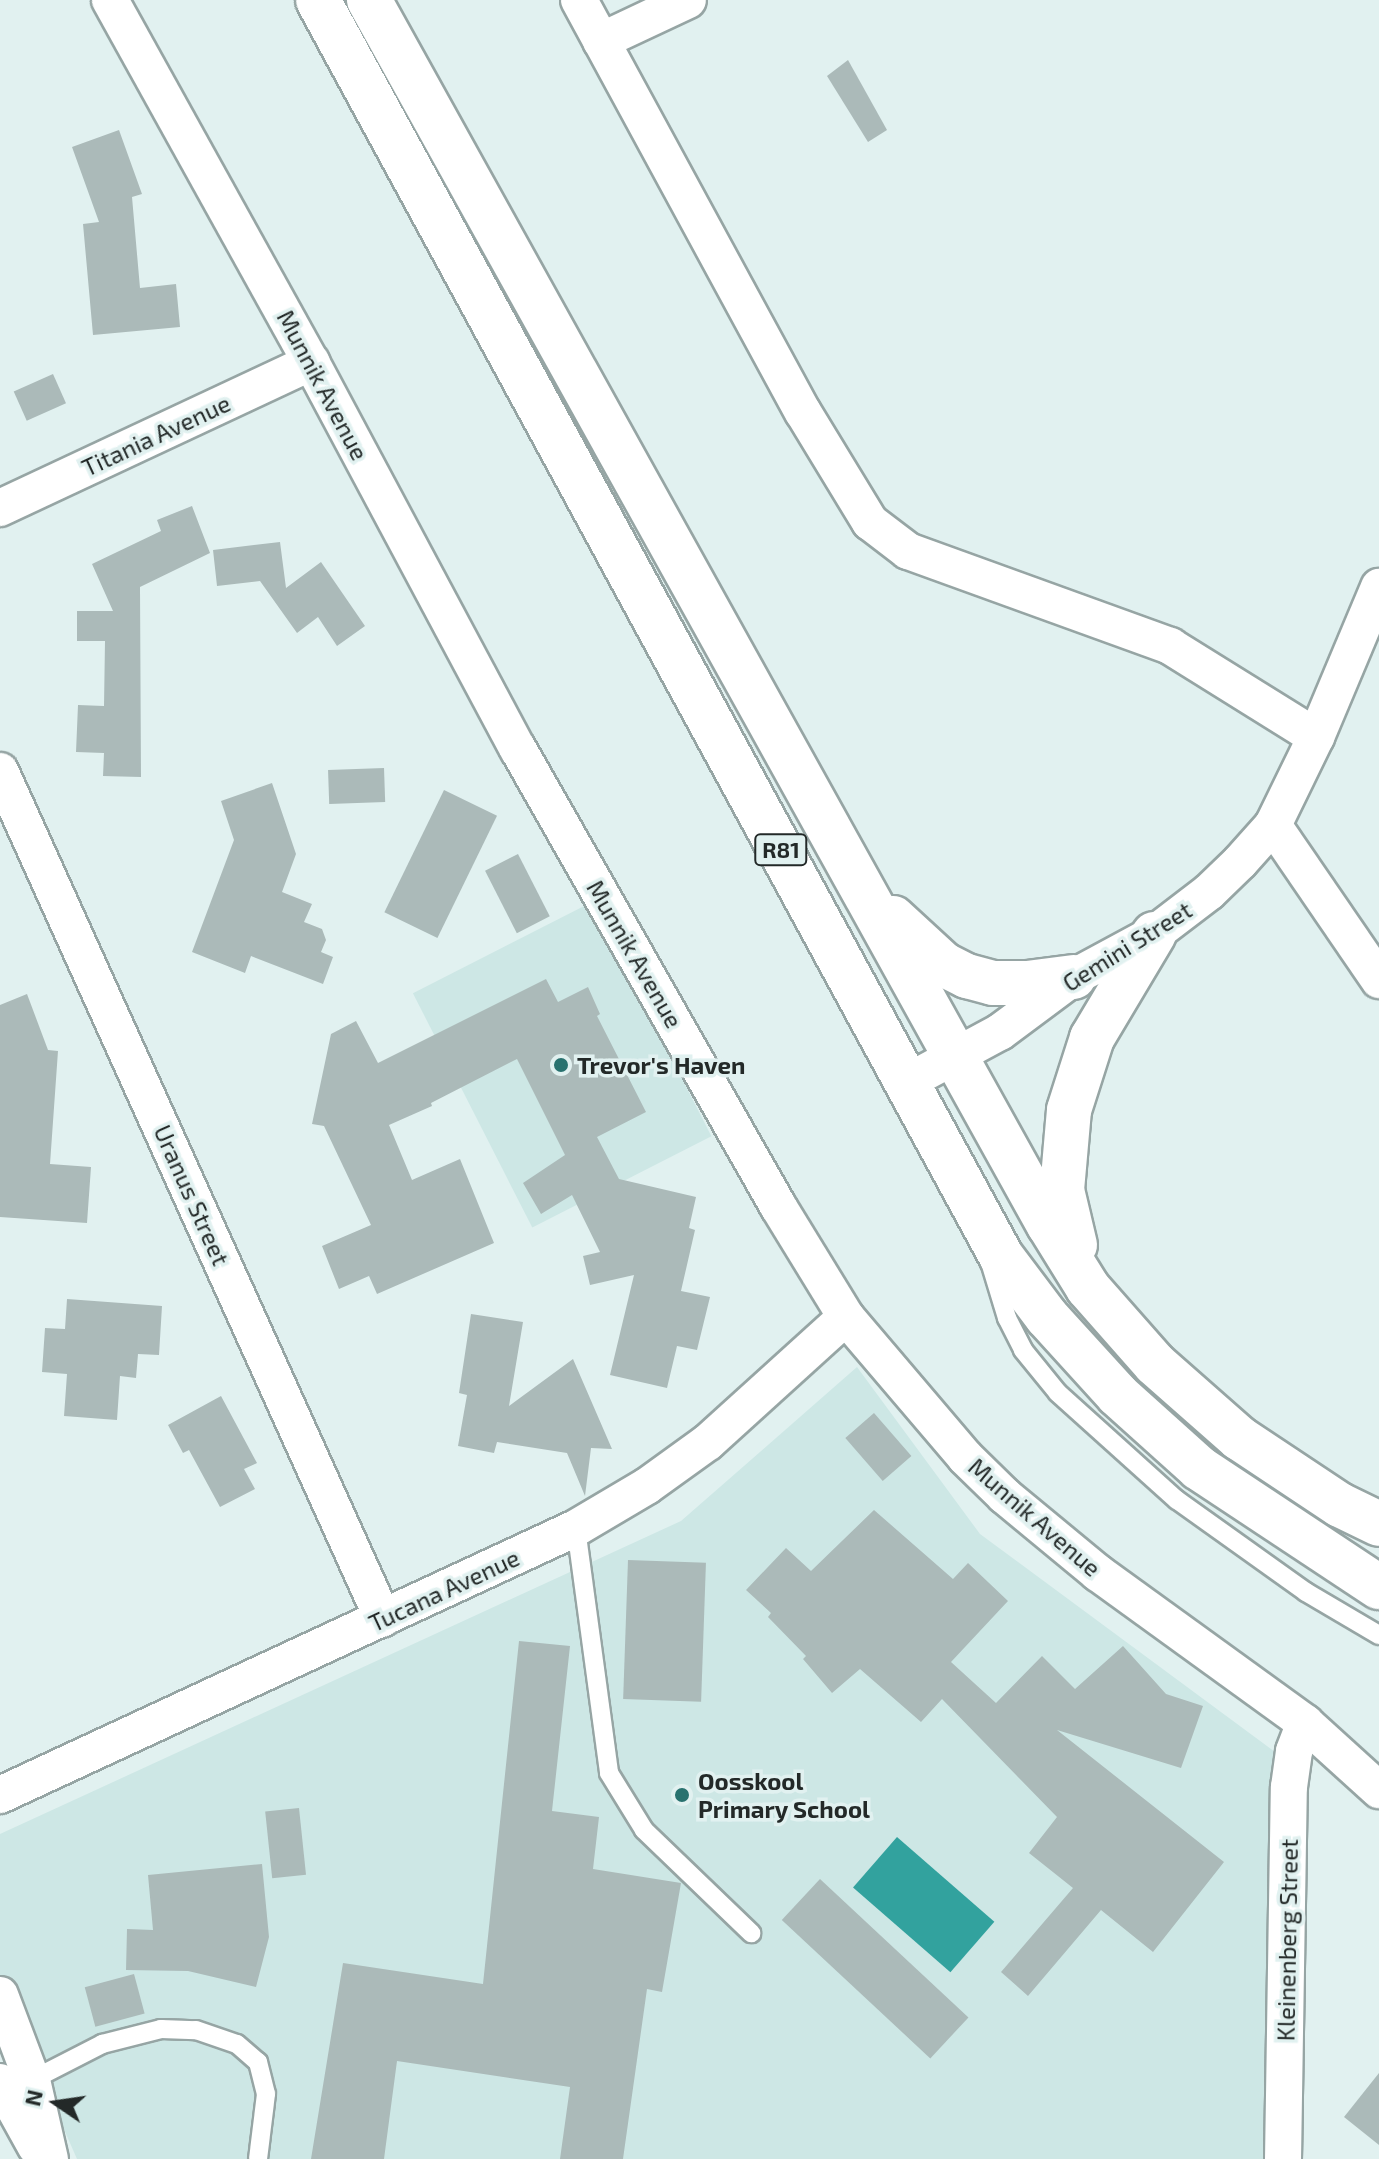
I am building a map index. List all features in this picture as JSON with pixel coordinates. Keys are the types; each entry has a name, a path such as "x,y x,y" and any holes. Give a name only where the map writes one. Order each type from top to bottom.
{"main road":[{"name":"R81","path":"318,0 989,1235 1047,1317 1118,1395 1199,1468 1379,1587"},
{"name":"R81","path":"369,0 1049,1225 1088,1288 1155,1364 1239,1438 1340,1505 1379,1524"},
{"path":"857,878 916,941 943,964 967,976 993,983 1027,983 1074,977"},
{"path":"1088,1288 1062,1190 1069,1110 1092,1038 1154,934"}],"street":[{"name":"Munnik Avenue","path":"110,0 311,362 518,749 778,1206 846,1317 965,1457 1005,1496 1098,1573 1305,1723 1379,1790"},
{"path":"579,0 803,412 870,522 908,551 1170,646 1316,737"},
{"path":"601,41 688,0"},
{"name":"Titania Avenue","path":"0,508 311,362"},
{"name":"Gemini Street","path":"907,1082 1000,1032 1074,977 1154,934 1209,892 1273,825 1316,737 1379,587"},
{"name":"Uranus Street","path":"0,771 383,1619"},
{"path":"1273,825 1379,980"},
{"name":"Tucana Avenue","path":"0,1795 576,1528 647,1486 708,1442 846,1317"},
{"name":"Kleinenberg Street","path":"1283,2159 1289,1787 1294,1751 1305,1723"},
{"path":"0,1995 16,2081 43,2159"},
{"path":"16,2081 50,2159"}],"lane":[{"path":"989,1235 991,1270 1007,1318 1023,1350 1058,1393 1189,1509 1306,1592 1379,1635"},
{"path":"576,1528 609,1773 644,1830 751,1933"},
{"path":"16,2081 102,2044 161,2029 196,2030 237,2044 258,2062 266,2094 258,2159"}],"shaded area":[{"name":"Trevor's Haven","path":"592,902 711,1136 532,1228 413,993"},
{"name":"Oosskool Primary School","path":"857,1367 980,1534 1279,1755 1268,2159 77,2159 0,1983 0,1834 681,1521"}],"water":[{"path":"897,1837 994,1922 950,1972 853,1888"}],"building":[{"path":"848,60 887,130 868,142 827,76"},
{"path":"119,130 142,194 132,197 140,288 176,284 180,327 93,335 83,224 99,222 72,147"},
{"path":"53,374 66,403 27,421 14,391"},
{"path":"192,506 210,553 140,587 141,777 103,776 104,753 76,752 78,705 104,706 105,641 77,641 77,611 113,611 92,564 161,531 157,520"},
{"path":"280,542 286,588 321,562 365,626 337,646 318,617 297,633 260,581 217,586 213,550"},
{"path":"384,768 385,802 329,804 328,770"},
{"path":"272,783 296,854 282,892 312,904 304,922 322,929 326,940 321,952 333,957 323,984 251,956 245,973 192,952 234,840 221,801"},
{"path":"444,790 497,816 437,938 384,912"},
{"path":"518,854 550,916 517,933 485,871"},
{"path":"546,979 558,1002 588,987 600,1014 597,1016 646,1112 597,1137 619,1179 696,1197 689,1228 695,1230 681,1291 710,1297 697,1350 677,1346 667,1388 610,1375 634,1275 590,1285 583,1256 600,1252 572,1195 541,1214 523,1183 565,1155 517,1059 431,1103 432,1106 389,1125 412,1180 460,1159 494,1243 377,1294 369,1276 339,1289 322,1246 371,1225 324,1126 312,1124 331,1034 356,1021 378,1063"},
{"path":"27,994 48,1050 58,1051 50,1164 91,1167 87,1223 0,1217 0,1005"},
{"path":"67,1299 162,1306 159,1355 138,1354 136,1378 120,1376 117,1420 64,1416 67,1374 42,1372 45,1328 65,1329"},
{"path":"471,1314 523,1322 509,1406 573,1359 612,1449 591,1448 585,1496 567,1453 497,1442 494,1453 458,1446 467,1395 459,1393"},
{"path":"221,1396 257,1463 244,1469 255,1489 220,1507 189,1450 183,1453 168,1425"},
{"path":"874,1413 911,1456 883,1481 845,1438"},
{"path":"874,1510 953,1579 968,1563 1008,1601 951,1662 996,1703 1042,1656 1075,1689 1123,1646 1166,1694 1203,1706 1181,1768 1057,1730 1224,1862 1153,1952 1101,1910 1028,1996 1001,1972 1073,1888 1029,1853 1057,1817 942,1699 921,1722 860,1669 832,1693 803,1659 806,1656 768,1617 771,1613 746,1590 786,1548 811,1571"},
{"path":"628,1560 706,1563 701,1702 623,1699"},
{"path":"519,1641 570,1646 552,1811 599,1817 593,1869 681,1883 662,1992 647,1989 623,2159 560,2159 570,2087 397,2061 384,2159 311,2159 343,1963 483,1984"},
{"path":"299,1808 306,1875 272,1878 265,1812"},
{"path":"262,1864 269,1937 256,1987 188,1971 126,1970 127,1929 153,1930 148,1875"},
{"path":"820,1879 968,2017 930,2058 782,1920"},
{"path":"134,1974 145,2014 95,2027 85,1987"},
{"path":"1379,2073 1379,2145 1344,2117"}],"place":[{"name":"Trevor's Haven","path":"561,1065"},
{"name":"Oosskool Primary School","path":"682,1795"}]}
